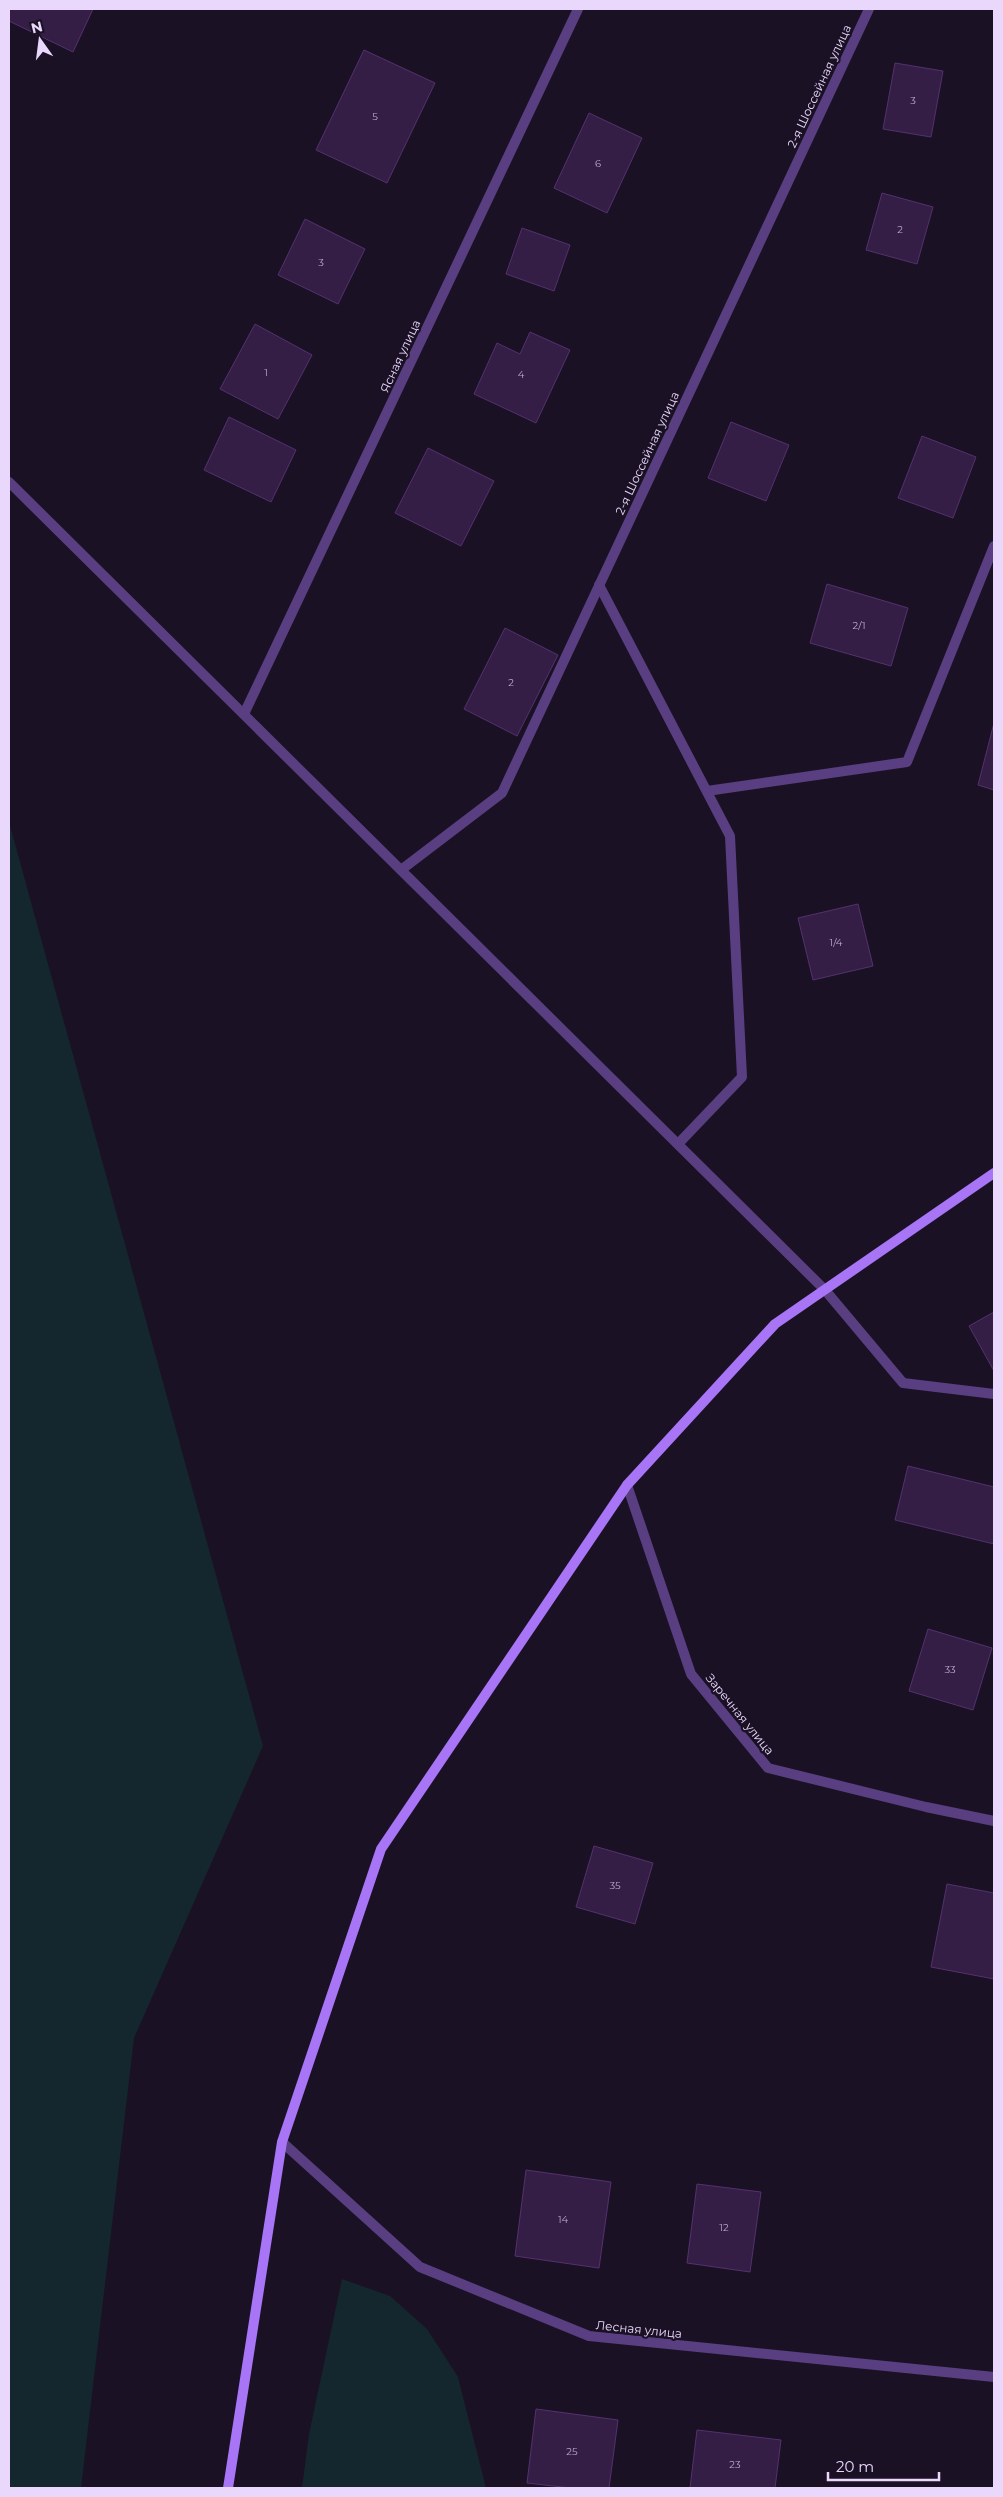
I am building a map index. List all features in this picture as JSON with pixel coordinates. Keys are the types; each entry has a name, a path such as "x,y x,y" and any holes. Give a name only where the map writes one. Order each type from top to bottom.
{"main road":[{"path":"228,2488 282,2142 381,1849 627,1485 775,1324 994,1173"}],"street":[{"name":"Ясная улица","path":"244,714 578,9"},
{"name":"2-я Шоссейная улица","path":"401,870 502,793 869,9"},
{"path":"9,482 825,1290 903,1383 994,1394"},
{"path":"707,791 907,762 994,546"},
{"path":"599,585 730,836 742,1077 678,1144"},
{"name":"Заречная улица","path":"627,1485 691,1674 768,1768 994,1822"},
{"name":"Лесная улица","path":"282,2142 420,2267 589,2336 994,2377"}],"shaded area":[{"path":"9,822 263,1746 134,2038 81,2488 9,2488"},
{"path":"342,2279 390,2296 427,2329 458,2377 486,2488 302,2488 309,2434"}],"building":[{"path":"9,9 93,9 73,52 9,21"},
{"path":"364,50 435,83 387,183 316,150"},
{"path":"895,63 943,71 931,137 883,129"},
{"path":"589,113 642,138 607,213 554,188"},
{"path":"882,193 933,207 917,264 866,250"},
{"path":"305,219 365,249 338,304 278,275"},
{"path":"522,228 570,245 554,291 506,274"},
{"path":"255,324 312,355 278,419 220,389"},
{"path":"530,332 570,350 536,423 474,394 497,343 520,354"},
{"path":"229,417 296,450 271,502 204,470"},
{"path":"731,422 789,445 766,501 708,478"},
{"path":"922,436 976,457 953,518 898,498"},
{"path":"428,448 494,481 461,546 395,513"},
{"path":"827,584 908,608 891,666 810,643"},
{"path":"505,628 558,655 517,736 464,709"},
{"path":"994,723 994,790 978,785"},
{"path":"858,904 873,966 813,980 798,918"},
{"path":"994,1312 994,1371 969,1326"},
{"path":"908,1466 994,1487 994,1544 895,1520"},
{"path":"928,1629 992,1648 973,1710 909,1691"},
{"path":"594,1846 653,1863 635,1924 576,1907"},
{"path":"947,1884 994,1893 994,1979 931,1967"},
{"path":"526,2170 611,2182 599,2268 515,2256"},
{"path":"697,2184 761,2192 750,2272 687,2263"},
{"path":"536,2409 618,2420 609,2488 571,2488 527,2483"},
{"path":"697,2430 781,2440 775,2488 690,2488"}]}
